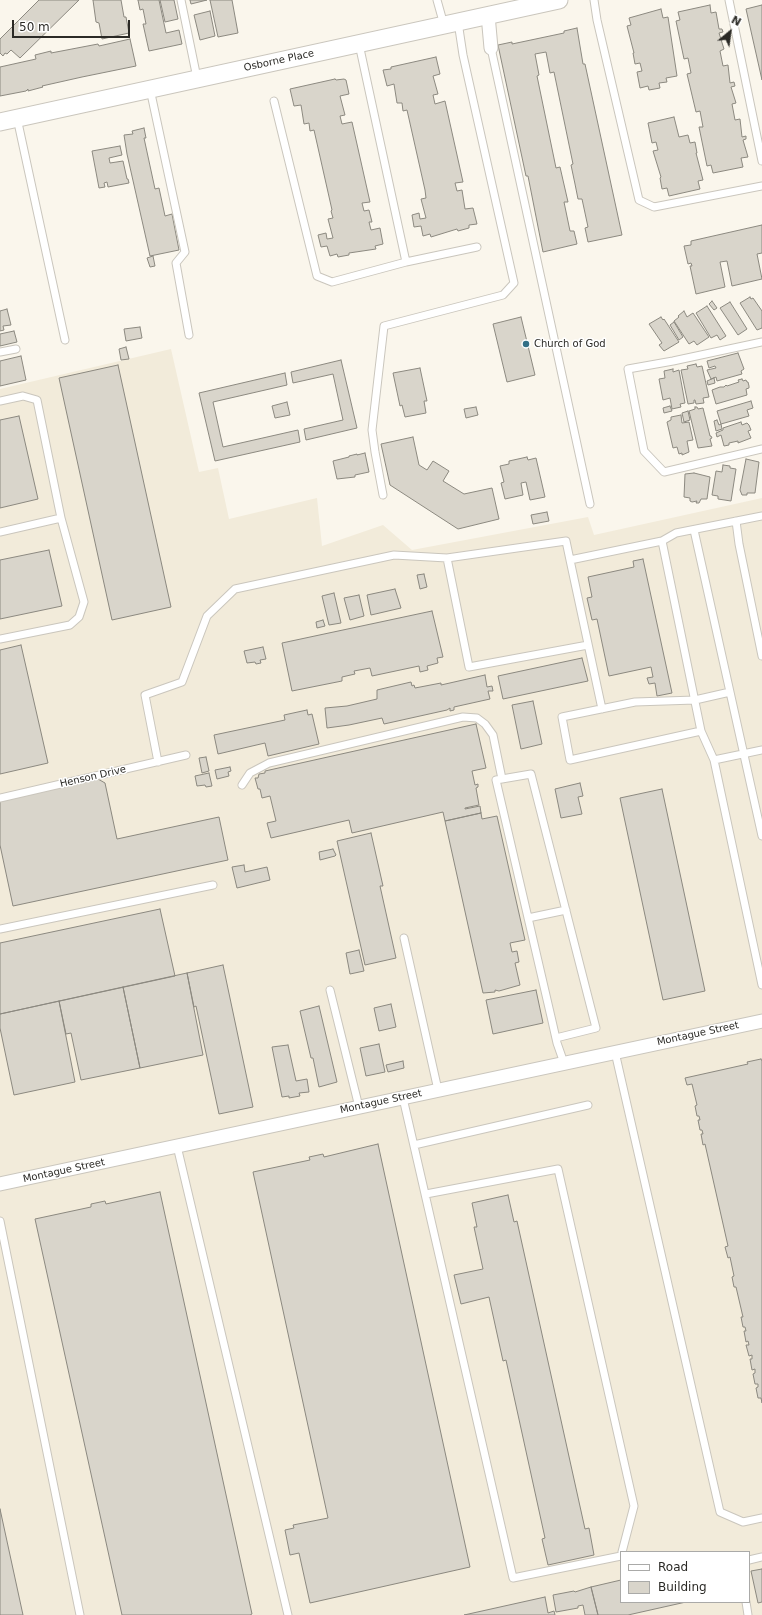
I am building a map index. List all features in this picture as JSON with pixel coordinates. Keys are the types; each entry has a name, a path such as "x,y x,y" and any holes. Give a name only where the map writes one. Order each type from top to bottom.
{"street":[{"name":"Osborne Place","path":"0,122 488,15 512,5 559,0"},
{"path":"488,15 491,48"},
{"name":"Montague Street","path":"0,1184 762,1020"}],"lane":[{"path":"181,0 197,79"},
{"path":"383,496 374,452 372,430 384,326 503,295 514,283 463,55 451,23 437,0"},
{"path":"594,0 597,20 639,200 654,207 762,186"},
{"path":"729,0 762,161"},
{"path":"359,43 406,262"},
{"path":"491,48 590,504"},
{"path":"150,89 185,252 176,263 189,335"},
{"path":"274,101 317,276 332,282 406,262 477,247"},
{"path":"17,118 65,340"},
{"path":"762,342 628,369 644,451 664,472 762,449"},
{"path":"0,352 16,349"},
{"path":"0,401 24,396 37,400 61,518 84,602 79,617 70,625 0,639"},
{"path":"570,560 662,541 676,533 762,516"},
{"path":"0,532 61,518"},
{"path":"736,521 739,544 762,656"},
{"path":"694,530 762,836"},
{"path":"158,762 145,695 182,682 207,616 234,589 394,555 447,558 566,541 602,709"},
{"path":"662,541 701,731 714,760 762,985"},
{"path":"447,558 469,667 588,645"},
{"path":"701,731 570,760 562,717 635,702 695,700 730,692"},
{"path":"242,785 250,773 269,763 463,717 476,718 485,724 494,735 502,779"},
{"path":"714,760 762,750"},
{"name":"Henson Drive","path":"0,798 186,755"},
{"path":"556,1038 596,1028 531,774 496,780 556,1038 564,1063"},
{"path":"0,929 213,885"},
{"path":"528,918 566,910"},
{"path":"404,938 438,1090"},
{"path":"330,990 359,1107"},
{"path":"615,1052 720,1512 743,1522 762,1518"},
{"path":"403,1098 513,1578 620,1556"},
{"path":"414,1145 588,1105"},
{"path":"177,1146 288,1615"},
{"path":"426,1194 558,1169 634,1506 622,1551"},
{"path":"0,1221 80,1615"},
{"path":"750,1560 762,1558"},
{"path":"746,1603 748,1615"}],"shaded area":[{"path":"171,349 199,472 218,468 229,519 317,498 322,546 383,525 412,550 588,517 594,535 762,498 762,1615 0,1615 0,389"}],"building":[{"path":"39,0 79,0 20,58 11,50 3,56 0,53 0,39"},
{"path":"93,0 121,0 129,33 102,39 99,23 96,22"},
{"path":"138,0 159,0 166,33 179,30 182,44 149,51 143,24 146,24 143,9 140,10"},
{"path":"160,0 174,0 178,19 165,22"},
{"path":"190,0 207,0 191,4"},
{"path":"210,0 232,0 238,33 218,37"},
{"path":"710,5 711,13 716,12 719,29 722,29 723,32 719,33 724,49 720,51 723,66 728,65 730,83 734,82 735,86 731,87 736,103 732,104 735,120 740,119 742,137 746,136 746,139 743,140 748,157 741,158 743,167 713,173 711,165 707,166 699,127 703,127 700,111 696,112 687,74 691,73 688,58 684,59 676,21 680,20 678,12"},
{"path":"762,5 762,80 746,9"},
{"path":"661,9 663,18 668,17 677,76 666,78 667,82 659,83 660,88 649,90 648,86 640,88 637,72 642,71 640,63 635,64 634,53 627,26 631,25 629,18"},
{"path":"210,11 215,36 200,40 194,15"},
{"path":"577,28 583,64 585,64 622,235 588,242 585,228 588,227 582,199 578,199 571,165 573,164 554,72 550,73 546,52 535,54 539,75 537,76 556,168 560,167 568,202 564,202 570,231 574,231 577,244 543,252 528,176 526,176 498,45 512,42 512,44 564,33 564,31"},
{"path":"130,39 136,66 0,96 0,67 36,59 35,55 51,51 51,53 98,44 99,46"},
{"path":"436,57 440,74 433,76 438,94 433,95 435,104 445,101 463,182 455,183 457,191 462,190 465,209 473,208 477,224 469,225 469,228 458,231 457,229 431,237 430,234 423,236 421,226 414,227 412,215 419,213 420,219 426,218 421,199 426,198 425,190 407,110 403,111 402,103 397,103 394,84 387,86 383,70"},
{"path":"335,79 346,80 349,94 340,96 345,115 340,116 342,124 352,122 370,202 362,203 364,211 369,210 372,222 369,222 371,230 380,228 383,244 375,246 376,249 349,253 349,255 338,257 337,254 330,256 327,246 321,247 318,235 326,233 327,239 333,238 328,219 333,218 332,210 314,130 310,131 309,123 304,124 301,105 294,106 290,89"},
{"path":"674,117 679,137 688,135 690,143 695,142 696,153 703,180 698,181 700,189 669,196 667,188 662,189 661,177 653,151 658,150 656,142 652,143 648,123"},
{"path":"144,128 146,138 144,138 155,189 159,188 165,216 172,214 179,250 150,256 124,135 133,134 132,131"},
{"path":"120,146 122,155 109,158 110,163 123,161 129,183 108,187 107,182 104,183 105,187 99,188 92,151"},
{"path":"762,225 762,253 757,254 762,279 732,286 727,261 720,262 725,287 696,294 690,266 692,266 691,263 688,264 684,246 691,245 691,241"},
{"path":"153,256 155,266 150,267 147,258"},
{"path":"750,297 751,299 753,298 762,311 762,328 757,330 740,303"},
{"path":"712,301 717,308 714,310 709,304"},
{"path":"730,302 747,329 738,335 720,308"},
{"path":"707,306 726,336 720,340 717,335 711,338 696,313"},
{"path":"7,309 11,325 3,326 4,330 0,331 0,311"},
{"path":"684,311 687,317 693,313 709,337 697,345 694,341 689,344 674,321"},
{"path":"521,317 535,375 507,382 493,324"},
{"path":"661,317 663,320 664,319 679,342 664,351 659,345 662,343 649,324"},
{"path":"674,322 683,337 679,340 670,325"},
{"path":"140,327 142,338 126,341 124,329"},
{"path":"14,331 17,342 0,346 0,334"},
{"path":"126,347 129,359 121,360 119,349"},
{"path":"738,353 744,369 741,371 742,374 717,381 716,377 711,379 707,370 716,368 715,366 709,368 707,361"},
{"path":"21,356 26,380 0,386 0,361"},
{"path":"341,360 357,428 306,440 304,429 343,420 333,374 293,383 291,372"},
{"path":"696,364 697,367 702,366 709,397 703,398 704,403 696,404 694,400 694,403 688,404 681,370 688,369 687,366"},
{"path":"118,365 171,607 112,620 59,378"},
{"path":"420,368 427,401 424,401 426,413 405,417 402,405 400,406 393,373"},
{"path":"673,369 673,372 679,370 685,403 680,404 681,407 672,409 670,398 663,400 659,379 665,378 664,371"},
{"path":"285,373 287,385 213,402 223,447 298,430 300,442 215,461 199,393"},
{"path":"714,378 715,383 708,385 707,381"},
{"path":"742,379 743,381 746,380 748,382 749,388 746,389 747,395 716,404 712,390 739,382 738,380"},
{"path":"751,401 753,408 747,410 749,416 721,424 717,411"},
{"path":"287,402 290,415 275,418 272,406"},
{"path":"670,406 672,411 664,413 663,408"},
{"path":"476,407 478,415 466,418 464,409"},
{"path":"695,407 698,409 703,408 710,436 712,438 710,439 712,446 698,448 689,411 695,409"},
{"path":"688,411 690,420 684,422 682,413"},
{"path":"681,415 682,423 689,422 693,440 687,441 689,452 682,455 682,453 679,454 677,447 673,448 667,422 671,420 671,417"},
{"path":"19,416 38,499 0,508 0,420"},
{"path":"717,420 719,425 721,424 722,429 716,431 714,421"},
{"path":"741,422 742,425 747,423 749,425 751,430 748,431 751,438 738,443 738,441 729,443 729,445 724,446 721,435 717,437 716,433 723,430 723,428"},
{"path":"413,437 419,465 427,470 433,461 449,471 443,481 464,494 492,488 499,519 458,529 390,485 381,444"},
{"path":"365,453 369,472 355,475 355,477 337,479 333,461"},
{"path":"527,457 528,460 536,458 545,497 530,500 526,482 521,483 523,495 505,499 501,483 504,482 500,466 509,464 509,461"},
{"path":"746,459 759,462 755,493 747,493 747,495 742,495 740,490"},
{"path":"723,465 736,469 731,501 718,499 718,496 712,495 716,471 722,472"},
{"path":"694,473 710,477 707,499 701,499 699,503 696,503 697,501 692,502 690,501 690,498 684,497 685,474"},
{"path":"547,512 549,521 533,524 531,515"},
{"path":"49,550 62,606 0,619 0,560"},
{"path":"643,559 672,693 657,696 655,683 649,684 647,678 653,677 651,667 609,676 597,619 592,620 587,598 592,597 588,577 634,567 633,561"},
{"path":"424,574 427,587 420,589 417,575"},
{"path":"395,589 401,608 371,615 367,595"},
{"path":"334,593 341,623 329,625 322,596"},
{"path":"359,595 364,616 350,620 344,598"},
{"path":"432,611 443,657 437,658 438,663 427,666 428,670 420,672 419,666 372,676 370,668 354,671 355,674 342,677 342,681 292,691 282,643"},
{"path":"323,620 325,626 317,628 316,622"},
{"path":"21,645 48,763 0,774 0,650"},
{"path":"263,647 266,659 260,660 261,663 247,663 244,651"},
{"path":"582,658 588,681 503,699 498,676"},
{"path":"485,675 487,687 492,686 493,691 488,691 490,699 454,707 454,710 450,711 450,708 447,710 384,724 382,718 327,728 325,708 347,706 377,699 377,690 411,682 412,686 414,685 415,688 441,683 441,685"},
{"path":"533,701 542,744 521,749 512,705"},
{"path":"307,710 308,715 312,714 319,744 268,756 265,743 218,754 214,735 285,720 284,715"},
{"path":"476,724 486,768 472,771 475,785 478,784 478,787 476,788 479,805 465,809 480,806 481,813 445,821 443,812 352,833 349,820 271,838 267,823 276,821 270,796 262,798 260,789 258,789 255,778 258,778 259,774 265,773 265,771"},
{"path":"206,757 209,771 202,773 199,758"},
{"path":"230,767 231,771 228,772 229,776 217,779 215,770"},
{"path":"209,773 212,786 197,786 195,776"},
{"path":"98,779 105,783 117,839 219,817 228,860 13,906 0,845 0,800"},
{"path":"580,783 583,796 578,797 582,814 561,818 555,789"},
{"path":"662,789 705,991 663,1000 620,798"},
{"path":"481,813 482,819 497,816 525,940 510,943 512,952 517,951 519,962 515,963 520,985 499,991 495,990 495,992 483,993 445,821"},
{"path":"371,833 383,886 380,886 396,958 365,965 337,841"},
{"path":"333,849 336,855 335,856 320,860 319,852"},
{"path":"244,865 245,872 267,867 270,880 237,888 232,867"},
{"path":"160,909 175,976 0,1014 0,943"},
{"path":"359,950 364,971 350,974 346,953"},
{"path":"223,965 253,1107 219,1114 196,1006 194,1007 187,973"},
{"path":"187,973 203,1055 140,1068 123,987"},
{"path":"123,987 140,1068 81,1080 71,1033 66,1034 59,1001"},
{"path":"536,990 543,1023 493,1034 486,1000"},
{"path":"59,1001 75,1082 14,1095 0,1028 0,1014"},
{"path":"391,1004 396,1027 379,1031 374,1008"},
{"path":"319,1006 337,1082 319,1087 313,1058 311,1058 300,1011"},
{"path":"379,1044 385,1072 366,1076 360,1048"},
{"path":"288,1045 296,1081 307,1079 309,1092 299,1093 300,1096 289,1098 289,1096 282,1097 272,1047"},
{"path":"761,1059 762,1403 761,1398 758,1398 756,1388 758,1387 758,1384 755,1384 753,1374 755,1373 755,1369 752,1370 750,1359 752,1359 752,1355 749,1356 746,1345 749,1345 748,1341 746,1342 744,1331 746,1331 745,1327 743,1327 741,1317 743,1317 736,1287 734,1287 732,1277 734,1276 730,1257 728,1258 725,1247 728,1246 705,1144 703,1145 701,1134 703,1134 702,1130 700,1130 698,1120 700,1120 699,1116 697,1116 695,1106 697,1105 692,1084 687,1085 685,1078 748,1064 747,1062"},
{"path":"403,1061 404,1068 388,1072 386,1065"},
{"path":"378,1144 470,1567 310,1603 299,1553 290,1555 285,1530 294,1528 293,1525 328,1518 253,1172 310,1160 309,1157 323,1154 324,1157"},
{"path":"160,1192 252,1614 250,1615 122,1615 35,1219 91,1207 91,1204 105,1201 106,1204"},
{"path":"508,1195 514,1222 517,1221 585,1529 589,1528 594,1555 548,1565 542,1539 545,1538 506,1360 503,1361 489,1297 461,1304 454,1275 483,1269 474,1227 477,1227 472,1203"},
{"path":"0,1509 23,1615 0,1615"},
{"path":"762,1569 762,1602 758,1603 751,1571"},
{"path":"620,1580 620,1603 682,1603 628,1615 598,1615 591,1587"},
{"path":"591,1587 598,1615 585,1615 583,1605 578,1606 578,1608 556,1612 553,1595 575,1592"},
{"path":"545,1597 548,1613 554,1611 555,1615 464,1615"}],"place":[{"name":"Church of God","path":"526,344"}]}
